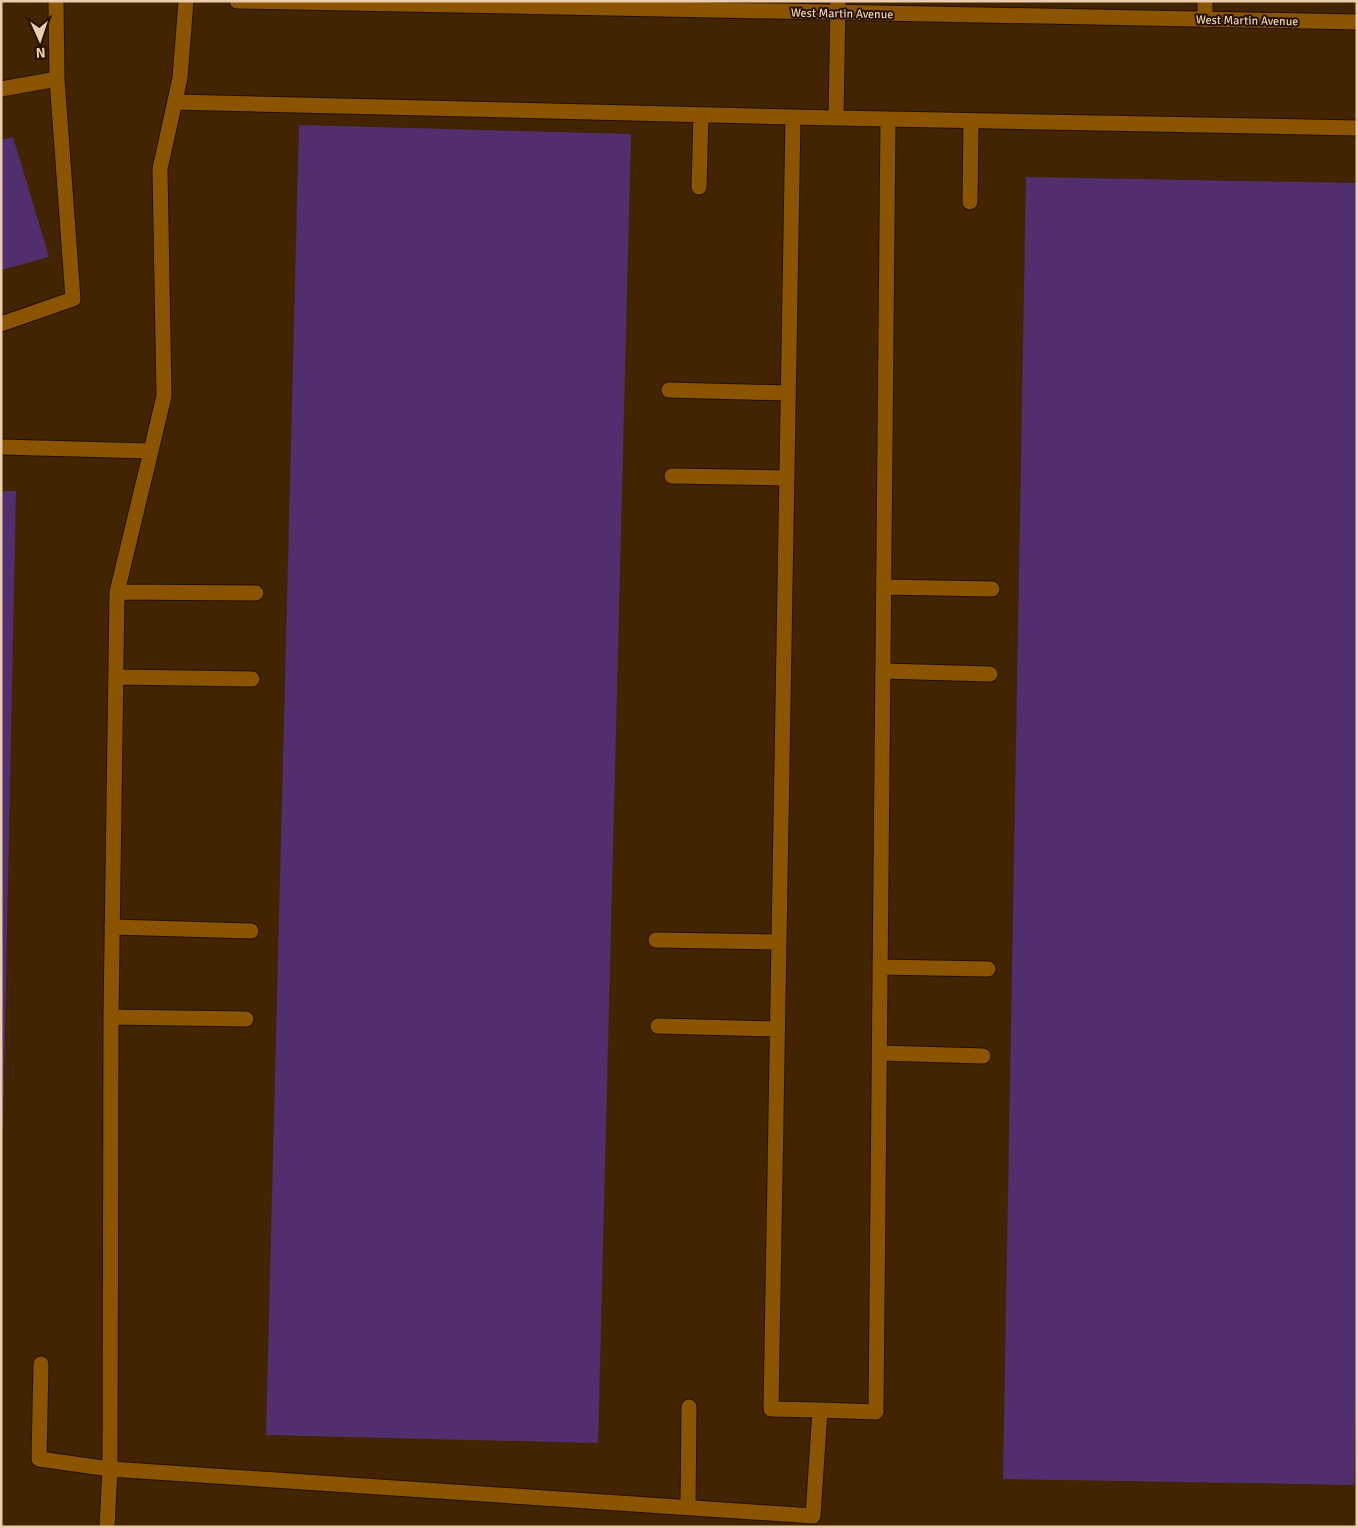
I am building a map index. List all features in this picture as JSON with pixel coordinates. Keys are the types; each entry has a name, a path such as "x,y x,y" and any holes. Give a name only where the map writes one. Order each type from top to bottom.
{"street":[{"path":"1,324 73,299 56,79 56,1"},
{"path":"107,1527 110,1468 111,1016 117,592 164,396 160,169 180,78 186,1"},
{"name":"West Martin Avenue","path":"237,1 838,8 1205,20 1357,22"},
{"path":"1205,1 1205,20"},
{"path":"836,118 838,8"},
{"path":"1,89 56,79"},
{"path":"175,102 1357,128"},
{"path":"699,188 701,115"},
{"path":"793,117 771,1409 876,1412 888,119"},
{"path":"970,202 971,121"},
{"path":"669,390 788,393"},
{"path":"1,447 151,451"},
{"path":"672,476 787,478"},
{"path":"884,587 992,589"},
{"path":"117,592 256,593"},
{"path":"883,671 990,674"},
{"path":"117,677 252,679"},
{"path":"112,928 251,931"},
{"path":"656,940 779,942"},
{"path":"880,967 988,969"},
{"path":"111,1016 246,1019"},
{"path":"658,1026 777,1029"},
{"path":"880,1053 984,1056"},
{"path":"41,1364 39,1459 110,1468 813,1516 820,1410"},
{"path":"688,1507 689,1407"}],"building":[{"path":"299,125 631,134 598,1443 266,1435"},
{"path":"13,137 49,257 1,270 1,140"},
{"path":"1026,177 1357,183 1357,1353 1354,1485 1003,1479"},
{"path":"1,491 16,491 3,1126 1,1126"}]}
